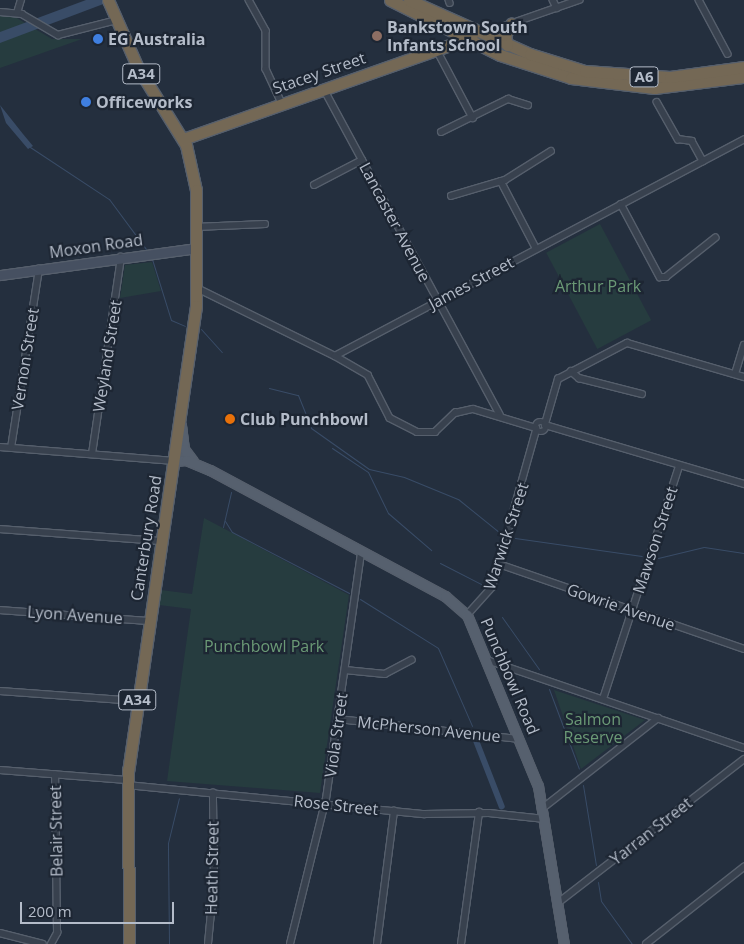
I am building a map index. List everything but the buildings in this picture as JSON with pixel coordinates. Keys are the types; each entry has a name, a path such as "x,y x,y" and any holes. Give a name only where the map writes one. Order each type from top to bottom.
{"highway":[{"name":"A6","path":"390,0 468,39 546,72 600,84 673,87 744,77"},
{"name":"A6","path":"410,0 507,44 556,63 621,76 686,76 744,68"},
{"name":"Canterbury Road","path":"112,1 143,77 182,138 194,173 197,288 180,420 137,701 127,783 129,944"},
{"path":"507,44 505,35 511,24"},
{"path":"440,48 448,36 444,26"},
{"name":"Stacey Street","path":"182,138 483,33"}],"main road":[{"name":"Moxon Road","path":"0,275 196,248"},
{"path":"180,420 184,449 195,462"},
{"path":"174,461 195,462"},
{"name":"Punchbowl Road","path":"174,461 215,475"},
{"name":"Punchbowl Road","path":"195,462 215,475 445,596 467,615 490,661 520,739 543,808 564,944"}],"street":[{"path":"17,13 21,0"},
{"path":"249,0 266,31 266,70 282,103"},
{"path":"553,0 557,8"},
{"name":"Stacey Street","path":"483,33 579,0"},
{"path":"699,0 728,54"},
{"path":"0,12 17,13 30,18 49,32 64,35 119,19"},
{"path":"440,48 473,118"},
{"name":"Lancaster Avenue","path":"324,88 500,415"},
{"path":"441,132 473,118 508,99 528,106"},
{"path":"656,102 678,139 692,141 703,161"},
{"name":"James Street","path":"335,356 536,248 744,140"},
{"path":"451,196 501,181 551,151"},
{"path":"314,185 362,160"},
{"path":"501,181 536,248"},
{"path":"621,204 660,277 666,277 715,238"},
{"path":"195,227 266,224"},
{"name":"Weyland Street","path":"92,454 121,257"},
{"name":"Vernon Street","path":"11,448 39,269"},
{"path":"197,288 335,356 368,375 390,418 417,432 435,432 468,409 520,420 744,484"},
{"path":"642,394 579,378 571,371 632,342 744,377"},
{"path":"735,374 744,346"},
{"name":"Warwick Street","path":"467,615 489,594 547,408 558,379 571,371"},
{"path":"0,447 174,461"},
{"name":"Mawson Street","path":"603,699 678,466"},
{"path":"0,528 161,541"},
{"name":"Viola Street","path":"290,944 326,804 361,552"},
{"name":"Gowrie Avenue","path":"499,564 744,649"},
{"name":"Lyon Avenue","path":"0,610 149,621"},
{"path":"345,670 385,674 411,660"},
{"path":"490,661 744,748"},
{"path":"0,691 137,701"},
{"path":"543,808 658,718"},
{"name":"McPherson Avenue","path":"338,719 520,739"},
{"name":"Yarran Street","path":"558,903 744,759"},
{"name":"Rose Street","path":"0,770 394,811 479,812 545,818"},
{"name":"Belair Street","path":"51,944 57,933 55,775"},
{"name":"Heath Street","path":"208,944 214,894 213,793"},
{"path":"377,944 394,811"},
{"path":"461,944 479,812"},
{"path":"646,944 744,867"},
{"path":"0,933 43,944"}],"green space":[{"path":"0,8 52,39 82,39 0,68"},
{"name":"Arthur Park","path":"600,224 651,320 597,349 546,253"},
{"path":"152,262 161,291 120,298 125,265"},
{"name":"Punchbowl Park","path":"204,518 349,595 320,793 167,781 191,609 159,605 161,590 192,594"},
{"name":"Salmon Reserve","path":"554,690 645,720 581,769"}],"water":[{"path":"86,0 114,0 0,43 0,32"},
{"path":"0,105 33,146 28,149 6,123"}],"waterway":[{"path":"30,147 109,199 146,249"},
{"path":"152,259 171,320 185,326"},
{"path":"201,329 222,352"},
{"path":"269,388 298,395 311,428 369,469 404,477 458,499 500,533"},
{"path":"332,448 368,472 388,513 431,550"},
{"path":"223,527 231,492"},
{"path":"225,521 232,532 349,593"},
{"path":"515,538 642,556"},
{"path":"658,558 704,547 744,553"},
{"path":"440,563 483,585"},
{"path":"360,599 438,648 472,726"},
{"path":"502,617 539,669"},
{"path":"549,689 579,769"},
{"path":"477,742 502,806"},
{"path":"583,785 596,865"},
{"path":"169,944 168,843 179,798"},
{"path":"598,882 601,901 632,944"}],"place":[{"name":"Bankstown South Infants School","path":"377,36"},
{"name":"EG Australia","path":"98,39"},
{"name":"Officeworks","path":"86,102"},
{"name":"Club Punchbowl","path":"230,419"}]}
